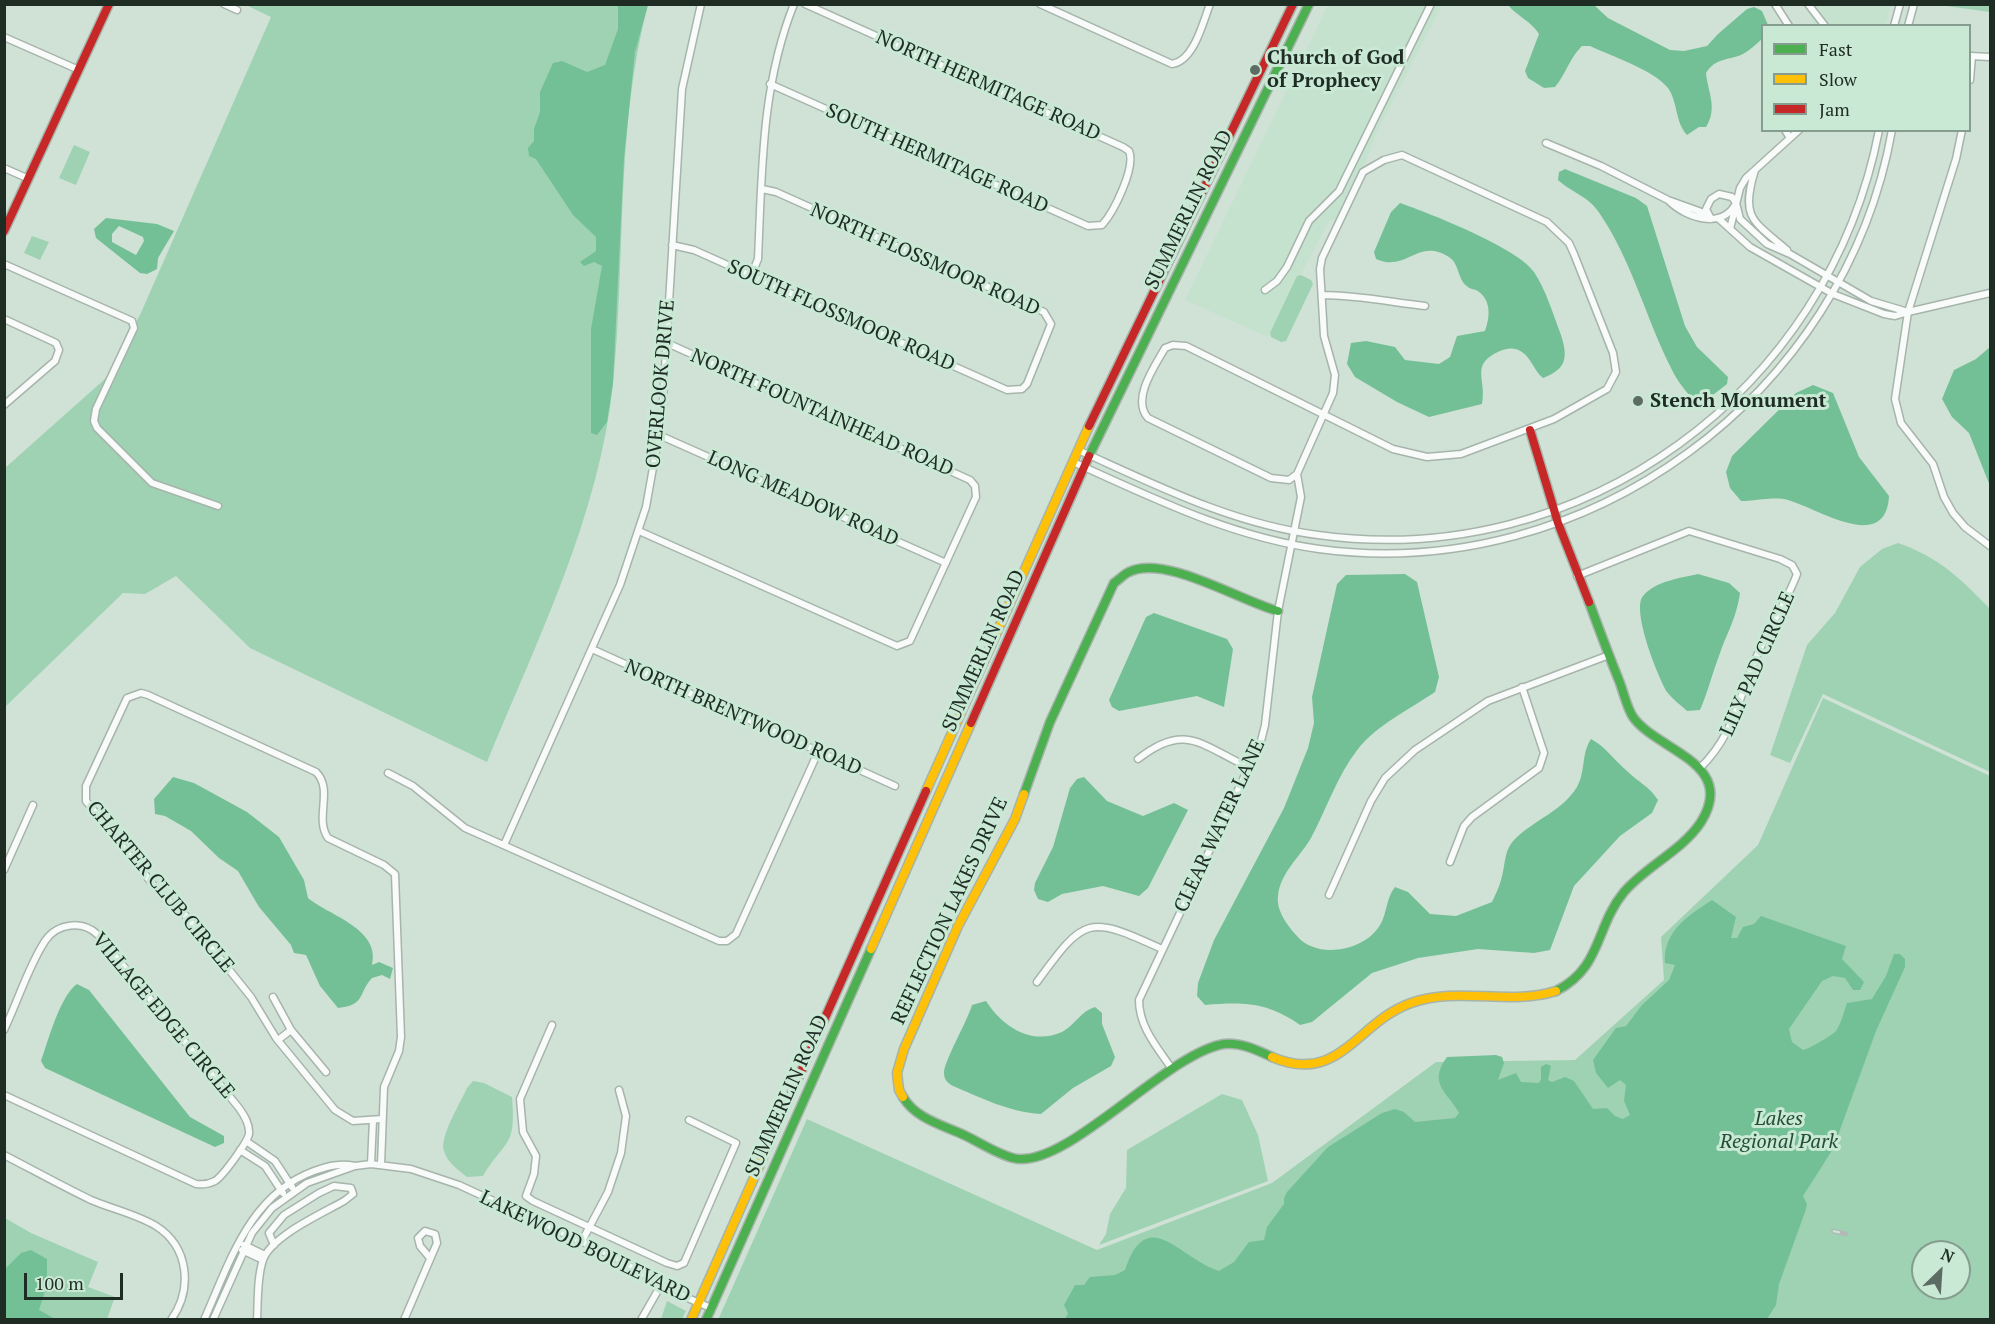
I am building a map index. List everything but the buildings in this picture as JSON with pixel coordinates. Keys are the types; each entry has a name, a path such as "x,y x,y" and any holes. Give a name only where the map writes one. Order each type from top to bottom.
{"main road":[{"path":"4,231 109,4"},
{"name":"SUMMERLIN ROAD","path":"691,1320 1072,462 1293,4"},
{"name":"SUMMERLIN ROAD","path":"706,1320 1084,467 1309,4"},
{"path":"1530,430 1554,511 1577,576 1633,717 1642,728 1700,768"},
{"name":"REFLECTION LAKES DRIVE","path":"1278,611 1251,605 1224,590 1154,566 1137,568 1117,579 1106,597 1050,723 1015,819 940,966 897,1073 899,1090 907,1104 916,1113 1015,1159 1029,1160 1048,1152 1099,1121 1172,1069 1202,1051 1223,1043 1251,1047 1285,1063 1315,1065 1342,1052 1387,1014 1426,998 1537,995 1547,994 1569,985 1590,963 1608,915 1618,897 1654,863 1696,830 1705,817 1710,801 1708,787 1700,768"}],"street":[{"path":"224,4 237,10"},
{"name":"OVERLOOK DRIVE","path":"504,845 623,577 639,531 660,435 682,89 701,4"},
{"path":"751,276 758,259 770,84 777,52 794,4"},
{"name":"NORTH HERMITAGE ROAD","path":"805,4 1129,151 1132,158 1120,192 1104,223"},
{"path":"1040,4 1166,62 1180,63 1188,55 1210,4"},
{"path":"1265,290 1281,277 1309,221 1343,182 1431,4"},
{"path":"1775,4 1788,24"},
{"path":"1808,4 1823,24"},
{"path":"1895,24 1900,4"},
{"path":"1909,24 1914,4"},
{"path":"4,37 79,70"},
{"path":"1971,56 1990,57"},
{"name":"SOUTH HERMITAGE ROAD","path":"770,84 1088,226 1095,228 1104,223"},
{"path":"1786,132 1790,138"},
{"path":"1719,219 1731,212 1746,178 1797,132"},
{"path":"1078,450 1216,511 1294,532 1360,539 1429,538 1503,526 1554,511 1630,477 1671,451 1709,422 1771,360 1827,276 1860,204 1878,132"},
{"path":"1072,462 1211,523 1291,544 1353,552 1430,551 1507,539 1558,523 1637,488 1674,465 1712,436 1750,402 1783,366 1839,283 1870,214 1892,132"},
{"path":"1962,132 1956,159 1908,312 1895,399 1901,423 1934,464 1944,497 1958,521 1990,546"},
{"path":"1546,143 1601,166 1668,200 1678,210 1719,219 1750,247 1833,294 1884,314 1895,316 1990,293"},
{"path":"1322,295 1320,269 1326,247 1363,172 1395,156 1402,155 1422,162 1547,222 1569,243 1613,353 1616,372 1607,388 1554,419 1530,430 1461,454 1427,457 1393,449 1324,413 1179,344 1166,348 1156,364 1141,399 1143,412 1148,418 1271,478 1289,480 1297,474 1324,413 1333,393 1335,375 1324,336 1322,295"},
{"path":"4,168 29,179"},
{"path":"1755,169 1748,197 1753,220 1758,228 1790,254"},
{"name":"NORTH FLOSSMOOR ROAD","path":"762,189 776,192 1044,312 1051,324 1027,384 1022,389 1008,391"},
{"path":"1709,216 1708,204 1719,194 1732,197 1740,219 1767,244 1790,254 1871,301 1908,312"},
{"path":"1730,229 1736,203"},
{"name":"SOUTH FLOSSMOOR ROAD","path":"672,245 694,250 1008,391"},
{"path":"4,264 132,321 134,328 96,409 94,420 99,432 155,485 218,506"},
{"path":"1322,295 1359,295 1374,301 1425,306"},
{"path":"4,320 56,343 59,350 55,361 4,405"},
{"name":"NORTH FOUNTAINHEAD ROAD","path":"667,343 970,480 975,486 976,497 946,563"},
{"name":"LONG MEADOW ROAD","path":"660,435 946,563"},
{"name":"CLEAR WATER LANE","path":"1172,1069 1139,1015 1139,1000 1144,983 1248,767 1265,724 1271,650 1301,497 1297,474"},
{"path":"639,531 891,644 904,645 910,641 946,563"},
{"name":"LILY PAD CIRCLE","path":"1577,576 1689,531 1748,548 1792,565 1797,574 1760,649 1733,724 1724,741 1700,768"},
{"name":"NORTH BRENTWOOD ROAD","path":"592,649 895,786"},
{"path":"1329,895 1371,801 1385,778 1415,750 1466,714 1522,687 1609,655"},
{"path":"1450,862 1464,826 1472,817 1539,768 1544,753 1522,687"},
{"name":"CHARTER CLUB CIRCLE","path":"381,1165 384,1087 399,1051 401,1037 396,874 384,865 328,838 324,832 322,818 324,784 316,772 148,696 134,694 123,703 86,786 86,801 163,897 181,910 251,997 278,1040 339,1115 353,1121 382,1119"},
{"path":"1138,759 1167,741 1180,738 1197,742 1248,767"},
{"path":"388,773 413,786 465,828 719,941 727,941 736,934 818,752"},
{"path":"4,870 33,805"},
{"name":"VILLAGE EDGE CIRCLE","path":"4,1030 45,940 62,927 89,927 98,934 238,1108 248,1125 246,1141"},
{"path":"1037,982 1074,934 1092,927 1113,927 1162,949"},
{"path":"273,997 291,1030 326,1072"},
{"path":"552,1024 520,1099 523,1132 536,1156 534,1174 526,1196 667,1263 677,1266 684,1263 736,1143 689,1120"},
{"path":"278,1040 291,1030"},
{"path":"582,1241 608,1192 626,1133 626,1116 619,1090"},
{"path":"4,1095 196,1185 213,1182 219,1178 246,1141 275,1161 294,1191"},
{"path":"370,1164 373,1120"},
{"path":"240,1150 260,1161 270,1171 285,1196"},
{"path":"260,1161 265,1154"},
{"path":"4,1155 64,1187 147,1222 166,1235 182,1259 185,1276 182,1299 171,1320"},
{"name":"LAKEWOOD BOULEVARD","path":"204,1320 237,1245 253,1218 290,1183 329,1167 344,1164 355,1167"},
{"name":"LAKEWOOD BOULEVARD","path":"213,1320 245,1249 266,1214 285,1196 307,1183 370,1164 444,1178 582,1241 661,1285 711,1308"},
{"path":"257,1320 264,1258 274,1245 353,1194 351,1188 334,1186 285,1215 269,1233 274,1245"},
{"path":"237,1245 264,1258"},
{"path":"415,1320 405,1318 430,1258"},
{"path":"642,1320 661,1285"}],"shaded area":[{"path":"618,5 648,5 635,52 624,158 613,383 607,422 597,435 591,433 591,329 602,266 594,262 584,266 580,262 596,251 596,237 573,215 536,159 529,156 528,148 534,141 534,129 540,112 540,92 553,63 562,61 587,72 605,65 618,29"},
{"path":"1328,5 1442,5 1377,132 1344,218 1329,221 1268,337 1185,300"},
{"path":"1508,5 1594,5 1608,18 1670,50 1684,51 1707,46 1747,9 1754,7 1762,11 1768,24 1761,24 1761,40 1751,49 1714,64 1706,73 1712,107 1710,120 1706,127 1699,127 1687,135 1680,124 1674,99 1661,81 1643,69 1590,46 1582,46 1578,50 1555,87 1544,88 1528,78 1525,71 1539,34"},
{"path":"1805,5 1891,5 1886,24 1814,24"},
{"path":"1565,169 1636,198 1647,206 1685,326 1697,347 1728,377 1727,384 1704,402 1693,400 1674,374 1621,251 1600,214 1591,203 1558,180 1559,172"},
{"path":"1400,203 1492,242 1510,252 1534,272 1546,294 1565,350 1564,361 1557,371 1543,378 1522,352 1514,349 1503,350 1491,356 1482,367 1482,404 1429,417 1397,402 1355,377 1347,364 1351,343 1366,341 1395,347 1405,360 1439,364 1450,357 1457,336 1485,331 1487,326 1489,314 1485,298 1464,284 1453,260 1449,257 1428,251 1396,262 1376,259 1374,252 1391,212"},
{"path":"106,218 157,224 174,231 158,258 157,269 147,274 140,273 96,238 94,229","holes":["119,226 143,237 144,241 136,255 112,242 112,234"]},
{"path":"1990,347 1990,486 1969,433 1952,417 1942,399 1954,370 1976,359"},
{"path":"1813,385 1833,393 1859,457 1889,496 1885,513 1876,522 1864,525 1849,523 1783,499 1741,501 1730,488 1726,472 1732,456 1796,393"},
{"path":"1405,574 1417,582 1439,677 1435,692 1375,732 1358,749 1344,770 1311,838 1282,880 1278,896 1279,907 1297,936 1316,948 1328,950 1352,946 1364,941 1380,925 1395,887 1408,892 1430,914 1456,916 1492,902 1512,843 1571,795 1580,781 1591,739 1655,795 1658,800 1652,813 1620,836 1574,886 1550,950 1534,953 1478,949 1418,958 1372,973 1312,1022 1300,1025 1277,1012 1255,1005 1205,1005 1197,996 1198,983 1214,940 1284,808 1308,748 1314,723 1312,697 1337,584 1346,575"},
{"path":"1698,574 1729,583 1740,593 1734,618 1700,710 1687,711 1667,692 1658,673 1643,629 1640,604 1643,596 1654,587"},
{"path":"1154,613 1227,639 1233,649 1224,707 1197,696 1119,711 1112,707 1109,700 1146,617"},
{"path":"173,777 194,783 247,812 279,837 304,880 308,898 362,933 373,953 372,965 379,962 393,968 390,979 382,975 372,978 357,1001 338,1008 320,986 306,955 294,953 291,945 259,907 238,871 219,858 191,831 165,816 155,814 154,799"},
{"path":"1084,777 1107,801 1143,816 1174,803 1188,810 1148,888 1139,896 1103,886 1062,894 1048,902 1038,899 1034,890 1035,883 1053,847 1070,788 1077,779"},
{"path":"1712,900 1736,917 1731,938 1737,938 1743,927 1754,924 1761,916 1846,946 1842,959 1864,982 1860,990 1853,990 1845,978 1833,976 1822,981 1789,1029 1792,1042 1803,1050 1836,1031 1847,1003 1872,999 1886,976 1894,954 1900,954 1905,959 1905,967 1876,1031 1833,1149 1803,1196 1807,1204 1805,1212 1779,1284 1776,1305 1767,1319 1065,1319 1068,1313 1064,1305 1075,1285 1084,1285 1090,1277 1115,1275 1125,1270 1134,1250 1143,1240 1154,1237 1165,1240 1219,1271 1234,1262 1249,1242 1264,1240 1267,1227 1284,1204 1287,1192 1328,1147 1382,1113 1395,1109 1404,1112 1415,1122 1455,1118 1459,1113 1439,1081 1441,1066 1447,1057 1496,1055 1502,1057 1504,1063 1498,1080 1516,1073 1521,1082 1539,1083 1541,1067 1546,1064 1551,1066 1548,1080 1552,1082 1565,1077 1574,1081 1593,1109 1607,1108 1615,1116 1623,1119 1630,1115 1624,1101 1626,1085 1620,1080 1608,1088 1596,1073 1593,1060 1616,1028 1626,1026 1642,1005 1669,980 1675,965 1665,963 1668,942 1686,919"},
{"path":"77,984 89,990 190,1117 224,1136 224,1143 215,1147 45,1068 41,1061 55,1020 65,998"},
{"path":"986,1001 1009,1025 1018,1031 1039,1037 1062,1032 1095,1007 1102,1013 1102,1024 1115,1057 1111,1066 1073,1088 1041,1114 1006,1107 951,1085 944,1075 945,1067 972,1005"},
{"path":"31,1250 47,1259 47,1285 39,1310 55,1319 5,1319 5,1269 21,1253"}],"green space":[{"path":"246,5 648,5 630,99 623,194 617,337 606,433 580,530 564,577 487,762 250,648 176,576 145,594 123,593 5,707 5,468 106,378 140,315 271,17"},
{"path":"1939,5 1990,5 1990,12"},
{"path":"74,145 90,152 76,185 59,178"},
{"path":"32,236 49,242 40,260 24,253"},
{"path":"1301,275 1311,280 1313,284 1286,341 1281,342 1271,337 1270,333 1297,276"},
{"path":"1898,543 1938,562 1990,609 1990,772 1823,694 1790,763 1770,755 1807,645 1835,613 1860,567 1882,549"},
{"name":"Lakes Regional Park","path":"1823,698 1990,776 1990,1319 718,1320 807,1119 1097,1250 1272,1183 1436,1062 1575,1060 1664,980 1661,937 1758,845"},
{"path":"473,1081 484,1083 512,1097 513,1125 508,1141 483,1176 467,1177 448,1159 443,1145 451,1120"},
{"path":"1222,1094 1242,1100 1258,1135 1268,1181 1099,1245 1106,1234 1110,1214 1126,1188 1127,1150"},
{"path":"5,1218 31,1233 98,1262 88,1287 115,1297 107,1319 5,1320"},
{"path":"667,1301 686,1311 682,1319 661,1319"}],"railway":[{"path":"1833,1231 1846,1234"}],"traffic: fast":[{"path":"1089,456 1309,4"},
{"path":"1024,794 1050,722 1114,583 1125,574 1144,568 1162,569 1203,581 1278,611"},
{"path":"1556,991 1571,982 1582,971 1615,905 1624,892 1684,842 1701,822 1710,802 1709,785 1702,772 1690,760 1644,729 1633,717 1589,602"},
{"path":"706,1320 871,949"},
{"path":"903,1097 922,1116 994,1151 1013,1158 1034,1157 1059,1147 1087,1130 1200,1052 1224,1044 1236,1044 1272,1057"}],"traffic: slow":[{"path":"926,791 1089,426"},
{"path":"871,949 971,723"},
{"path":"903,1097 899,1090 897,1073 904,1049 958,926 1015,819 1024,794"},
{"path":"1272,1057 1295,1064 1314,1063 1331,1058 1392,1012 1429,998 1447,996 1520,997 1556,991"},
{"path":"691,1320 788,1101"}],"traffic: jam":[{"path":"4,231 109,4"},
{"path":"1089,426 1293,4"},
{"path":"1530,430 1558,523 1589,602"},
{"path":"971,723 1089,456"},
{"path":"788,1101 926,791"}],"place":[{"name":"Church of God of Prophecy","path":"1255,70"},
{"name":"Stench Monument","path":"1638,401"}]}
